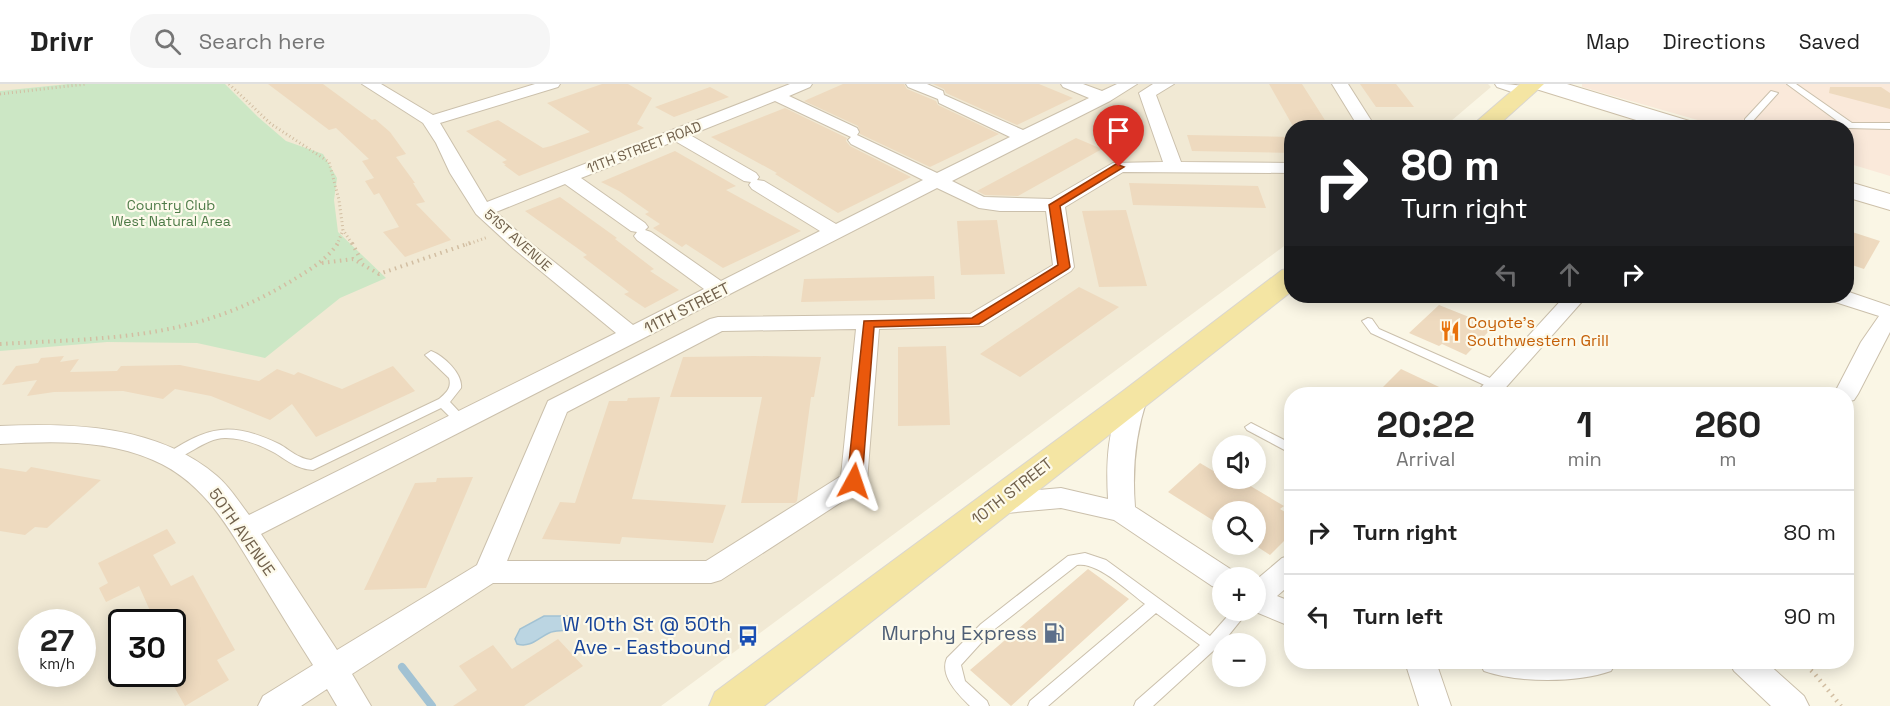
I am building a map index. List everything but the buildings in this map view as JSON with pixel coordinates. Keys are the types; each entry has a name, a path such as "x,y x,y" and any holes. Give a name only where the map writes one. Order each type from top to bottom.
{"main road":[{"path":"1489,120 1526,86"},
{"name":"10TH STREET","path":"731,706 1135,399 1284,282"}],"street":[{"name":"51ST AVENUE","path":"370,84 430,121 483,210 626,339 645,363"},
{"path":"430,121 552,84"},
{"name":"11TH STREET ROAD","path":"483,210 804,84"},
{"path":"914,84 1026,138"},
{"path":"1069,84 1104,98"},
{"name":"11TH STREET","path":"244,531 1104,98 1135,87 1166,84"},
{"path":"1340,84 1363,120"},
{"path":"1526,86 1660,120"},
{"path":"1526,86 1622,120"},
{"path":"1135,87 1174,168"},
{"path":"776,95 939,182 989,204 1055,205 1119,167 1284,168"},
{"path":"676,134 837,233"},
{"path":"567,177 721,291"},
{"path":"1854,177 1890,188"},
{"path":"1854,191 1890,202"},
{"path":"488,572 557,407 718,324 975,321 1064,267 1055,205"},
{"path":"1850,387 1872,342 1890,314 1854,301"},
{"path":"1494,387 1570,303"},
{"path":"274,706 488,572 711,572 854,481 868,323"},
{"path":"1122,512 1120,448 1135,399"},
{"name":"50TH AVENUE","path":"0,435 29,433 133,443 171,458 208,483 227,505 355,706"},
{"path":"995,504 1053,498 1072,499 1122,512 1212,572"},
{"path":"1266,589 1284,573"},
{"path":"1266,603 1284,611"},
{"path":"1423,669 1435,706"},
{"path":"1753,669 1793,706"}],"lane":[{"path":"1791,84 1838,120"},
{"path":"1750,120 1774,93"},
{"path":"1854,128 1890,126"},
{"path":"1368,321 1375,331 1485,387"},
{"path":"171,458 201,438 222,431 276,448 303,465 313,465 443,402 454,394 458,386 456,379 431,355"},
{"path":"443,402 462,422"},
{"path":"1251,427 1284,446"},
{"path":"981,706 958,684 953,663 986,628 1073,560 1085,558 1101,564 1210,644"},
{"path":"1036,706 1156,604"},
{"path":"1142,706 1232,621"}],"path":[{"path":"0,94 86,84"},
{"path":"229,84 270,124 329,162 339,200 343,230 358,251 361,260 372,272 379,274 506,231"},
{"path":"0,344 116,336 175,329 201,323 241,308 319,264 336,248 343,230"},
{"path":"319,264 349,259 361,260"},
{"path":"1809,669 1841,706"}],"shaded area":[{"path":"0,84 1488,84 1491,87 1452,120 1284,120 1284,246 661,706 0,706"},
{"path":"1582,84 1890,84 1890,176 1854,165 1854,120 1698,120 1582,87"}],"green space":[{"name":"Country Club West Natural Area","path":"68,84 225,84 286,141 323,154 337,178 334,200 338,232 386,278 340,298 265,358 197,343 107,342 0,351 0,91"}],"water":[{"path":"544,616 573,616 575,623 570,629 549,633 530,644 517,644 515,639 520,629"}],"waterway":[{"path":"402,667 432,706"}],"place":[{"name":"Coyote's Southwestern Grill","path":"1450,331"},
{"name":"Murphy Express","path":"1054,633"},
{"name":"W 10th St @ 50th Ave - Eastbound","path":"748,636"}],"route":[{"path":"854,481 868,323 975,321 1064,267 1055,205 1119,167"}]}
